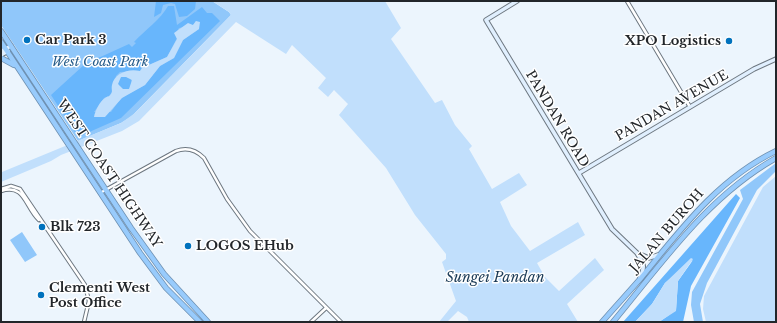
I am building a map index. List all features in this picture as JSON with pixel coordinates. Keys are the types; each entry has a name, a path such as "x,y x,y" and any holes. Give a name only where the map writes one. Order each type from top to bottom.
{"highway":[{"name":"WEST COAST HIGHWAY","path":"1,31 105,191 164,274 208,322"},
{"name":"WEST COAST HIGHWAY","path":"1,42 4,51 18,67 100,194 158,278 200,322"},
{"path":"1,58 18,67"},
{"name":"JALAN BUROH","path":"602,322 710,196 731,179 776,151"},
{"name":"JALAN BUROH","path":"613,322 696,221 715,202 754,172 776,158"}],"street":[{"name":"PANDAN ROAD","path":"517,1 486,20 612,230 637,253"},
{"path":"627,1 690,107"},
{"path":"1,55 4,51 12,48"},
{"name":"PANDAN AVENUE","path":"579,173 754,69 776,59"},
{"path":"100,194 176,151 187,149 199,153 204,158 227,199 250,231 341,322"},
{"path":"1,190 11,189 19,192 85,285 88,301 84,321"},
{"path":"637,253 649,258 659,254"},
{"path":"637,253 643,259 644,264 640,278"},
{"path":"311,322 326,308"}],"green space":[{"name":"West Coast Park","path":"1,1 212,1 229,12 231,15 131,117 121,123 78,141 1,25"},
{"path":"156,1 196,1 195,9 187,16 179,17 175,4 171,3 163,5 161,13 154,17"},
{"path":"168,6 174,6 177,25 202,7 207,13 212,13 220,21 121,118 78,137 51,95 85,64 129,44 132,47 136,43 134,42 165,11","holes":["196,21 199,29 183,40 174,58 160,66 145,85 121,98 111,112 94,112 104,98 109,96 112,92 116,76 120,72 140,71 142,68 167,57 177,38 176,33 179,28 193,25"]},
{"path":"125,76 130,78 132,83 130,88 125,90 120,88 118,83 120,78"},
{"path":"776,163 776,171 757,190 707,283 700,304 703,322 694,322 691,305 692,292 743,199 740,190"},
{"path":"736,194 740,198 691,286 683,322 659,322 676,310 678,281 693,260 665,283 652,304 635,322 623,322"},
{"path":"22,232 37,255 25,262 10,240"}],"water":[{"name":"Sungei Pandan","path":"212,1 385,1 401,28 391,39 435,103 442,100 455,125 472,146 469,149 492,189 519,173 527,185 500,202 511,226 530,251 578,222 585,235 537,263 545,277 559,291 595,258 604,270 567,304 578,322 469,322 467,317 458,311 447,322 439,322 456,301 442,262 446,259 446,254 415,215 386,168 339,115 348,104 334,90 328,97 318,88 326,78 292,45 286,54 236,22 139,121 122,131 61,155 51,161 1,182 2,172 121,123 135,113 231,15 229,12"},
{"path":"196,21 200,22 199,29 183,40 174,58 160,66 145,85 122,98 105,117 94,117 101,101 111,94 113,81 116,77 123,72 131,70 140,71 142,68 167,57 177,39 174,33 188,23 193,25","holes":["121,77 126,77 132,80 129,89 123,89 118,84"]},
{"path":"776,176 776,322 706,322 703,309 704,296 763,187"},
{"path":"691,258 693,259 678,281 676,311 659,322 635,322 652,304 665,283"}],"place":[{"name":"Car Park 3","path":"27,40"},
{"name":"XPO Logistics","path":"729,41"},
{"name":"Blk 723","path":"42,227"},
{"name":"LOGOS EHub","path":"188,246"},
{"name":"Clementi West Post Office","path":"41,295"}]}
